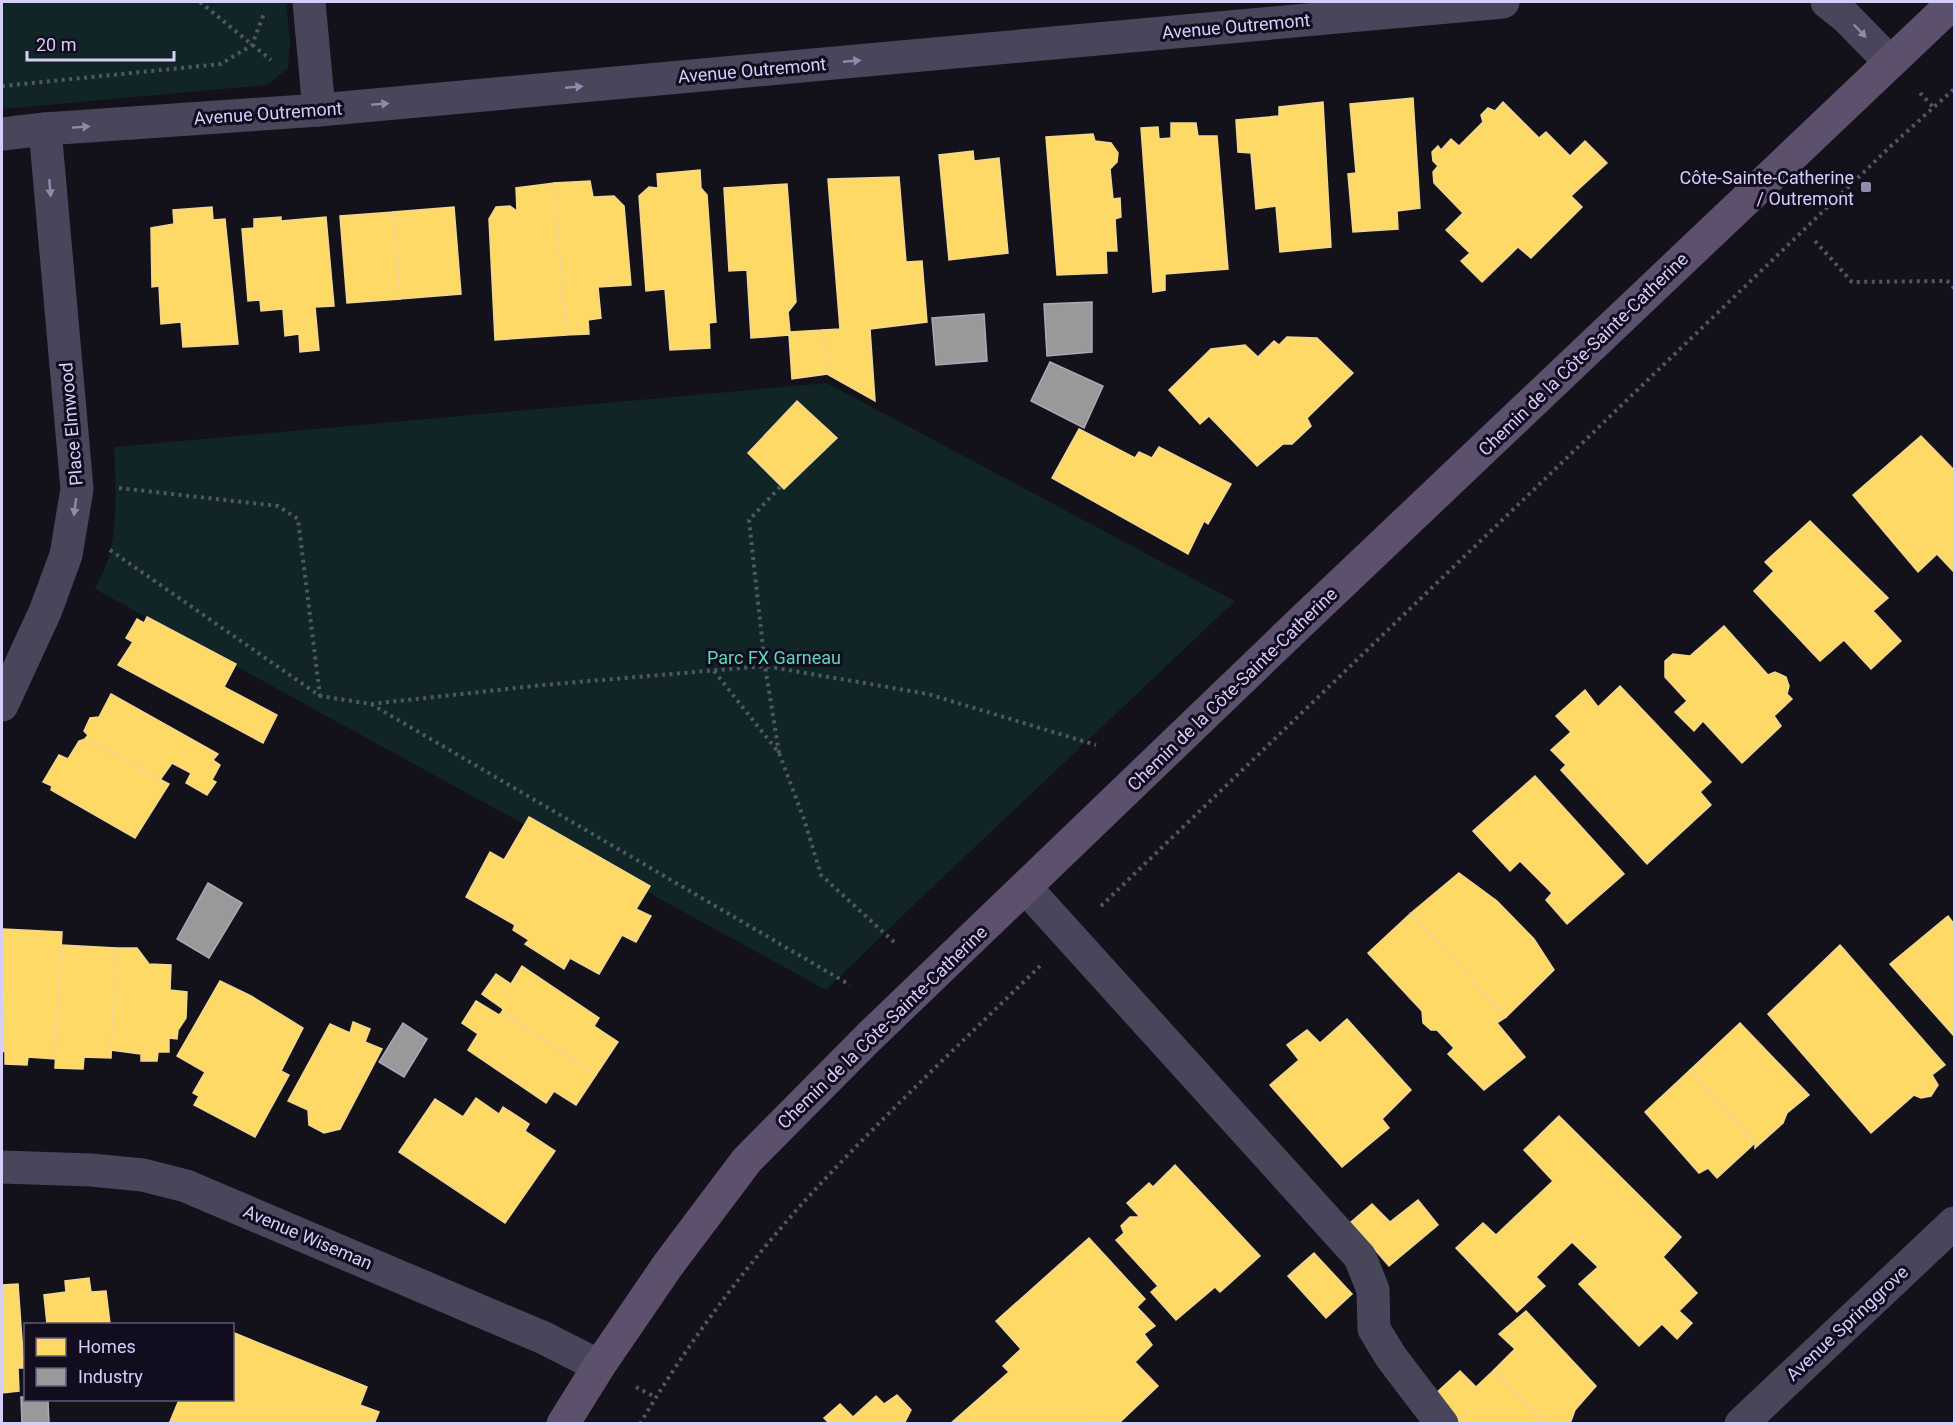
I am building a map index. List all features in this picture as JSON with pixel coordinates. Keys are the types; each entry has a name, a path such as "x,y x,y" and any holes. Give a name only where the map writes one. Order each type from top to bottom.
{"main road":[{"name":"Chemin de la Côte-Sainte-Catherine","path":"563,1424 599,1366 668,1265 747,1160 869,1037 1302,621 1954,2"}],"street":[{"path":"309,2 319,110"},
{"name":"Avenue Outremont","path":"2,134 319,110 1503,2"},
{"path":"1827,2 1846,17 1890,62"},
{"name":"Place Elmwood","path":"2,705 45,612 66,555 77,489 45,129"},
{"path":"1026,888 1360,1257 1373,1290 1374,1329 1391,1357 1442,1424"},
{"name":"Avenue Wiseman","path":"2,1167 92,1170 143,1175 186,1186 534,1333 599,1366"},
{"name":"Avenue Springgrove","path":"1741,1424 1954,1223"}],"path":[{"path":"200,2 275,62"},
{"path":"2,86 221,64 252,45 265,13 264,2"},
{"path":"640,1424 710,1318 760,1254 810,1195 884,1119 1070,937 1893,145 1954,89"},
{"path":"1815,241 1852,282 1947,281 1954,288"},
{"path":"781,486 749,520 765,666 779,753 804,819 820,875 894,942"},
{"path":"109,487 278,506 298,519 320,696"},
{"path":"102,544 320,696 371,704 765,666 928,694 1096,745"},
{"path":"713,671 779,753"},
{"path":"371,704 850,985"}],"green space":[{"path":"2,2 286,2 290,41 288,68 267,85 2,109"},
{"name":"Parc FX Garneau","path":"827,383 1235,601 826,990 95,589 108,559 113,533 116,488 114,447"}],"building: Homes":[{"path":"1413,98 1420,208 1397,211 1398,229 1353,232 1348,174 1356,173 1350,104"},
{"path":"1323,102 1331,247 1280,252 1276,206 1256,209 1251,153 1238,152 1236,120 1279,116 1279,107"},
{"path":"1503,102 1539,138 1546,132 1570,156 1585,141 1607,163 1571,196 1582,207 1531,258 1518,247 1482,282 1461,261 1470,253 1446,230 1463,213 1434,183 1433,172 1438,166 1433,161 1432,152 1438,146 1441,150 1451,139 1459,146 1483,122 1481,115 1488,108 1495,111"},
{"path":"1171,123 1196,123 1198,136 1217,136 1228,269 1165,274 1165,290 1153,292 1141,128 1158,127 1159,139 1171,138"},
{"path":"1093,134 1095,141 1111,143 1118,153 1117,162 1110,169 1113,199 1120,198 1121,217 1115,219 1117,251 1106,251 1107,273 1057,275 1046,137"},
{"path":"973,151 974,161 999,158 1008,253 949,260 939,155"},
{"path":"700,170 701,188 707,195 716,322 709,323 710,348 670,350 665,289 646,291 639,196 649,187 658,188 657,174"},
{"path":"899,177 906,262 922,261 927,322 870,329 875,401 827,374 823,330 840,329 828,179"},
{"path":"590,181 593,197 614,196 624,206 631,285 598,287 601,318 588,320 589,334 566,335 554,183"},
{"path":"554,183 566,335 495,340 489,219 496,207 510,206 517,211 516,188"},
{"path":"787,184 796,302 788,312 790,332 823,330 827,374 792,379 789,335 751,338 747,270 729,271 724,188"},
{"path":"212,207 213,220 225,219 238,344 183,347 181,322 161,324 159,286 152,287 151,228 174,224 173,210"},
{"path":"454,207 461,294 400,299 393,212"},
{"path":"393,212 400,299 347,303 340,216"},
{"path":"281,217 281,221 326,217 334,306 315,307 319,350 300,352 299,334 285,336 283,309 261,311 260,300 248,301 242,229 254,228 254,219"},
{"path":"1287,337 1317,338 1353,373 1307,418 1311,426 1292,444 1283,444 1257,466 1209,416 1200,424 1169,390 1211,349 1245,345 1258,357 1274,341 1279,345"},
{"path":"797,401 837,438 784,489 748,453"},
{"path":"1079,429 1135,458 1139,452 1152,458 1159,447 1231,484 1208,524 1204,521 1188,554 1052,478"},
{"path":"1921,436 1954,470 1954,572 1937,554 1918,572 1853,495"},
{"path":"1810,521 1888,598 1873,611 1901,641 1871,669 1844,640 1820,661 1754,591 1774,571 1765,562"},
{"path":"147,617 236,664 224,687 277,715 263,743 118,665 133,642 126,638 137,619 144,623"},
{"path":"1724,626 1768,675 1775,672 1786,677 1789,686 1787,694 1792,699 1774,716 1781,726 1742,763 1703,721 1694,731 1675,712 1687,701 1665,677 1665,661 1673,654 1690,656"},
{"path":"1620,686 1711,782 1700,792 1711,805 1647,864 1561,770 1566,765 1551,750 1571,732 1556,716 1585,690 1598,707"},
{"path":"111,694 218,754 213,760 220,765 212,780 216,782 207,795 186,783 191,773 172,763 160,780 85,739 88,735 84,731 90,718 99,717"},
{"path":"85,739 169,784 135,838 51,790 52,786 43,782 59,755 68,759 79,741"},
{"path":"1535,776 1624,874 1567,924 1546,900 1552,893 1520,861 1510,871 1473,831"},
{"path":"529,817 650,886 636,909 651,916 636,942 622,935 599,974 570,958 564,969 525,944 529,940 513,930 515,925 466,897 490,852 504,860"},
{"path":"1459,873 1497,901 1534,939 1554,970 1506,1017 1411,913"},
{"path":"1411,913 1506,1017 1497,1023 1525,1057 1484,1090 1448,1054 1454,1048 1437,1030 1431,1030 1423,1023 1422,1011 1368,953"},
{"path":"1948,916 1954,924 1954,1036 1890,964"},
{"path":"3,929 62,932 55,1059 28,1057 27,1065 5,1064 5,1052 2,1051"},
{"path":"61,945 116,948 111,1058 84,1057 83,1069 55,1068"},
{"path":"1840,945 1945,1065 1932,1075 1938,1085 1931,1096 1921,1098 1914,1095 1871,1133 1768,1014"},
{"path":"116,948 137,948 149,964 171,965 170,990 187,992 186,1018 178,1030 177,1039 169,1038 169,1052 158,1052 157,1061 141,1061 141,1054 111,1050"},
{"path":"522,966 599,1018 594,1026 618,1042 596,1075 502,1012 503,1009 482,994 496,974 511,984"},
{"path":"220,981 251,996 303,1028 281,1071 289,1075 255,1137 194,1105 199,1096 193,1093 205,1072 177,1056"},
{"path":"476,1001 499,1015 502,1012 596,1075 576,1105 554,1091 546,1103 468,1050 478,1034 462,1023"},
{"path":"1347,1019 1411,1090 1382,1119 1389,1128 1342,1167 1270,1085 1299,1060 1287,1045 1307,1030 1320,1043"},
{"path":"353,1022 370,1029 365,1042 382,1049 340,1129 324,1133 309,1125 308,1110 288,1101 330,1024 350,1033"},
{"path":"1740,1023 1809,1095 1787,1113 1783,1123 1755,1148 1755,1143 1690,1070"},
{"path":"1690,1070 1755,1143 1717,1178 1708,1168 1699,1173 1645,1112"},
{"path":"476,1098 499,1114 503,1107 529,1124 525,1131 555,1151 505,1223 399,1152 435,1099 463,1117"},
{"path":"1559,1116 1681,1237 1663,1257 1697,1293 1679,1311 1692,1323 1677,1339 1662,1324 1639,1346 1579,1284 1598,1267 1572,1242 1536,1277 1545,1286 1517,1312 1456,1248 1483,1223 1496,1235 1553,1181 1524,1150"},
{"path":"1175,1165 1260,1256 1220,1292 1215,1287 1176,1320 1151,1292 1158,1286 1116,1240 1124,1233 1121,1226 1130,1217 1140,1217 1127,1203 1149,1183 1153,1187"},
{"path":"1418,1200 1438,1225 1389,1266 1351,1222 1372,1204 1390,1222"},
{"path":"1089,1238 1145,1299 1137,1307 1155,1326 1144,1334 1152,1345 1135,1362 1158,1386 1118,1424 1094,1424 1092,1421 1089,1424 950,1424 1009,1372 1003,1366 1021,1349 996,1321"},
{"path":"1314,1253 1352,1294 1326,1318 1288,1276"},
{"path":"89,1278 91,1292 106,1291 110,1323 47,1323 44,1295 66,1292 65,1281"},
{"path":"18,1284 24,1368 18,1368 19,1391 2,1393 2,1285"},
{"path":"1526,1311 1596,1386 1575,1410 1568,1424 1545,1424 1494,1370 1515,1349 1499,1334"},
{"path":"234,1333 367,1387 360,1405 379,1412 374,1424 169,1424 179,1401 234,1401"},
{"path":"1494,1370 1545,1424 1460,1424 1434,1395 1460,1371 1476,1387"},
{"path":"897,1395 911,1410 904,1424 830,1424 824,1418 840,1404 853,1417 876,1396 884,1404"}],"building: Industry":[{"path":"1092,302 1092,352 1047,356 1044,304"},
{"path":"984,314 987,361 936,365 932,318"},
{"path":"1050,362 1103,386 1084,428 1031,401"},
{"path":"208,883 242,903 209,958 177,939"},
{"path":"403,1023 427,1039 404,1077 379,1062"},
{"path":"21,1397 24,1397 24,1401 48,1401 49,1424 22,1424"}],"place":[{"name":"Côte-Sainte-Catherine / Outremont","path":"1866,187"}]}
